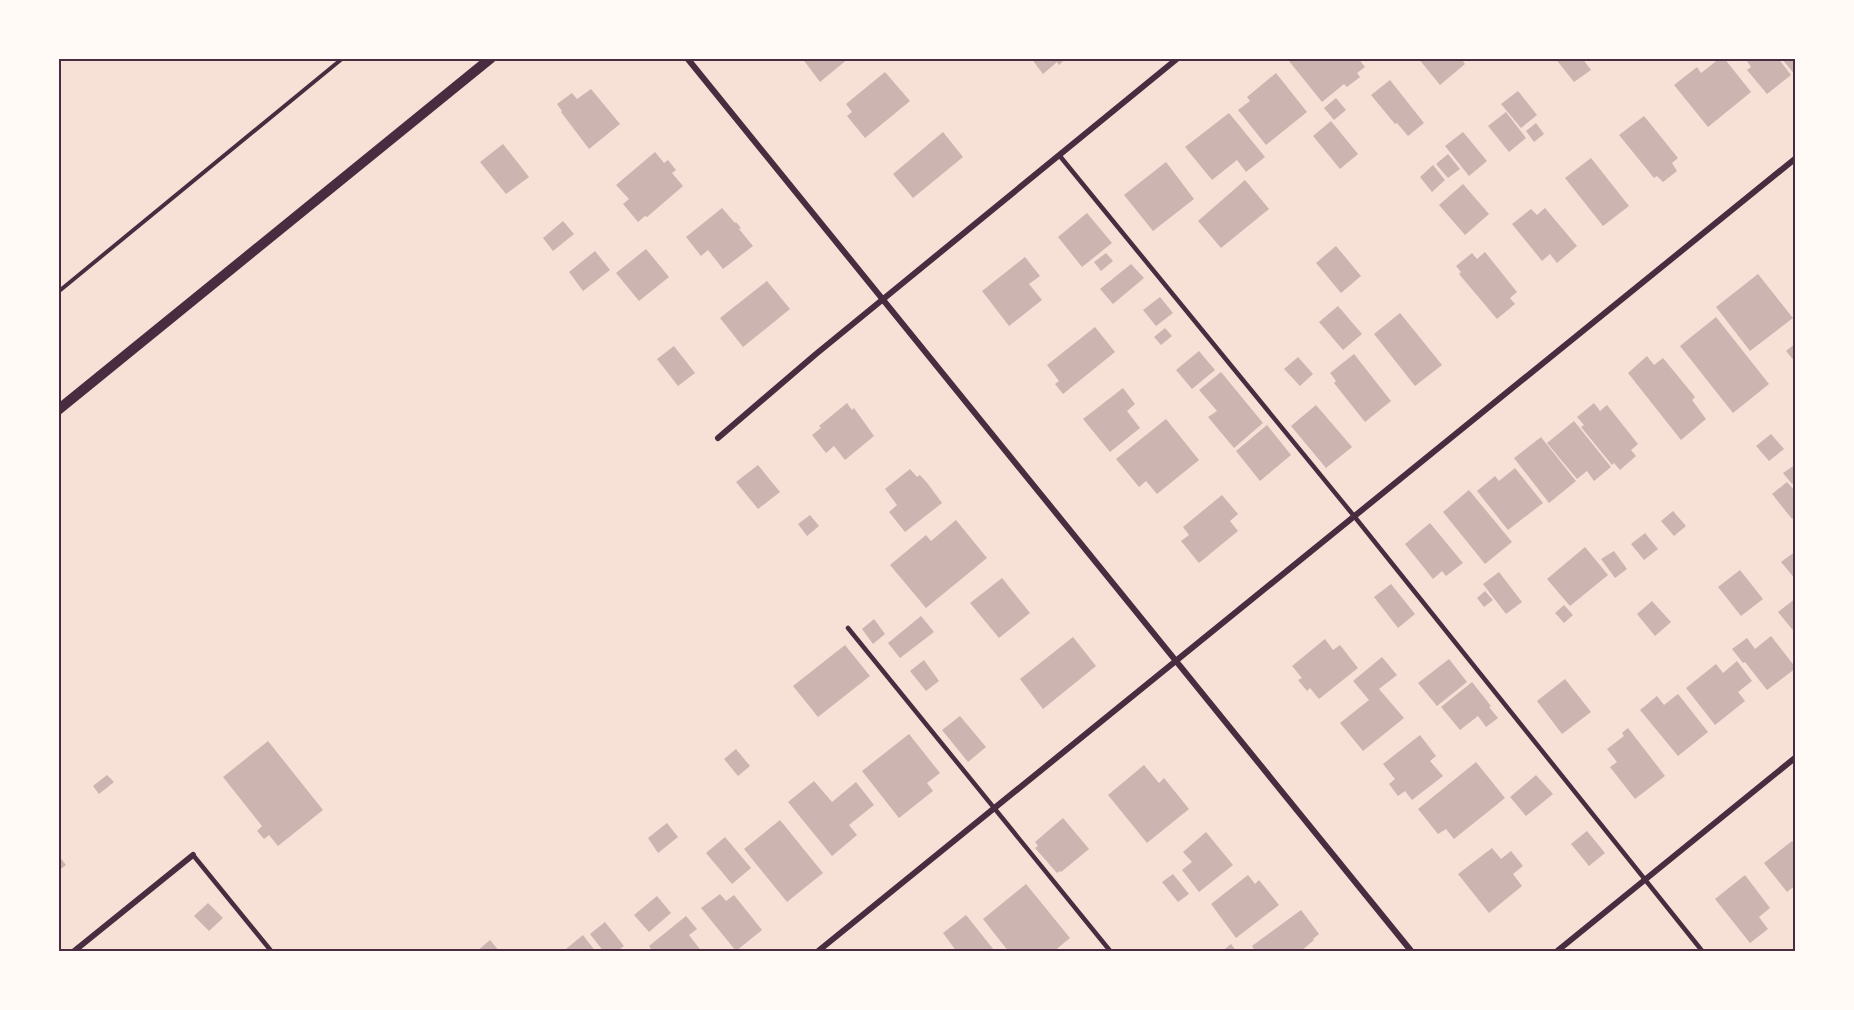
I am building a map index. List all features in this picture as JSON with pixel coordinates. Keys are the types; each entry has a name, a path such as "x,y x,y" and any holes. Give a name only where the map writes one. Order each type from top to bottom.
{"street":[{"path":"58,410 491,58"},
{"path":"687,58 1412,951"},
{"path":"718,438 883,299 1178,58"},
{"path":"817,951 1796,158"},
{"path":"1556,951 1796,757"},
{"path":"73,951 193,855"}],"lane":[{"path":"1059,156 1354,516 1644,880 1704,951"},
{"path":"848,628 1111,951"},
{"path":"193,855 272,951"}],"path":[{"path":"58,292 343,58"}],"building":[{"path":"802,58 849,58 820,82"},
{"path":"1031,58 1066,58 1059,65 1057,62 1043,74"},
{"path":"1292,58 1358,58 1365,67 1357,73 1360,77 1347,87 1344,84 1322,102 1289,61"},
{"path":"1418,58 1461,58 1465,64 1440,85"},
{"path":"1555,58 1582,58 1591,70 1574,82"},
{"path":"1720,58 1724,58 1751,92 1708,127 1674,85 1697,67 1701,73"},
{"path":"1745,58 1778,58 1791,75 1767,94 1747,70 1751,67"},
{"path":"1781,58 1796,58 1796,76"},
{"path":"885,72 910,101 865,138 847,116 852,112 846,104"},
{"path":"1276,73 1307,112 1266,145 1238,110 1250,101 1247,97"},
{"path":"1390,80 1424,123 1408,136 1371,95"},
{"path":"591,89 620,124 589,149 557,104 572,93 577,99"},
{"path":"1518,91 1537,115 1521,128 1501,104"},
{"path":"1336,98 1346,110 1334,120 1324,108"},
{"path":"1506,112 1526,138 1509,152 1488,126"},
{"path":"1229,113 1265,157 1246,172 1237,160 1212,180 1185,147"},
{"path":"1644,116 1678,158 1672,163 1677,171 1663,182 1657,176 1654,178 1619,135"},
{"path":"1331,121 1358,154 1340,169 1313,136"},
{"path":"1536,123 1544,134 1534,142 1526,131"},
{"path":"943,132 963,157 913,198 893,174"},
{"path":"1463,132 1487,161 1469,176 1445,146"},
{"path":"503,144 529,177 506,194 480,162"},
{"path":"655,152 664,163 668,160 676,170 672,173 683,186 638,222 623,204 629,199 616,185"},
{"path":"1448,154 1460,169 1448,178 1436,164"},
{"path":"1591,158 1629,206 1603,226 1565,178"},
{"path":"1166,162 1194,199 1153,231 1124,195"},
{"path":"1433,165 1445,180 1432,192 1420,177"},
{"path":"1245,180 1269,209 1221,248 1198,221"},
{"path":"1463,184 1489,214 1465,235 1439,205"},
{"path":"722,208 741,228 739,229 753,246 723,269 708,250 701,256 686,237"},
{"path":"1545,208 1577,246 1557,263 1550,254 1542,261 1512,224 1531,209 1537,215"},
{"path":"1087,213 1112,243 1082,267 1058,237"},
{"path":"563,221 574,234 553,251 543,238"},
{"path":"1336,246 1361,276 1341,293 1316,263"},
{"path":"646,249 669,277 639,301 616,273"},
{"path":"595,251 610,270 583,291 569,272"},
{"path":"1485,252 1517,292 1510,298 1515,304 1497,319 1459,274 1461,272 1456,266 1472,253 1477,259"},
{"path":"1106,253 1113,261 1101,271 1094,262"},
{"path":"1025,257 1040,276 1029,284 1042,300 1009,326 982,291"},
{"path":"1131,264 1144,278 1113,304 1100,289"},
{"path":"1758,274 1793,318 1750,351 1716,307"},
{"path":"767,281 790,309 743,347 720,318"},
{"path":"1160,297 1173,313 1156,326 1143,310"},
{"path":"1338,306 1362,334 1343,350 1319,322"},
{"path":"1400,313 1442,365 1415,386 1374,334"},
{"path":"1716,317 1769,384 1733,413 1680,346"},
{"path":"1095,327 1115,352 1063,394 1055,384 1059,381 1047,365"},
{"path":"1165,328 1172,336 1161,345 1154,337"},
{"path":"1796,343 1796,363 1786,351"},
{"path":"674,346 695,373 678,386 657,359"},
{"path":"1199,351 1215,370 1192,389 1176,370"},
{"path":"1354,354 1391,401 1365,422 1334,383 1336,381 1330,373"},
{"path":"1647,356 1654,365 1663,358 1695,397 1692,400 1706,419 1681,440 1628,373"},
{"path":"1298,357 1313,374 1300,386 1284,369"},
{"path":"1221,372 1263,423 1234,448 1208,417 1217,411 1199,390"},
{"path":"1123,388 1135,404 1127,411 1140,428 1110,452 1083,419"},
{"path":"847,403 852,410 854,408 874,436 845,460 834,446 826,453 812,435 821,428 819,426"},
{"path":"1594,403 1600,411 1607,405 1638,444 1631,450 1636,456 1620,470 1614,463 1612,465 1581,427 1584,425 1577,417"},
{"path":"1316,405 1352,447 1326,468 1291,426"},
{"path":"1166,419 1199,460 1157,494 1146,481 1139,487 1116,459"},
{"path":"1574,421 1611,467 1594,481 1587,471 1577,479 1547,443"},
{"path":"1267,425 1291,455 1260,481 1236,451"},
{"path":"1771,434 1784,449 1769,461 1756,446"},
{"path":"1541,437 1576,481 1549,503 1514,458"},
{"path":"1796,464 1796,481 1792,484 1783,473"},
{"path":"758,465 780,492 758,509 736,482"},
{"path":"1515,468 1543,503 1508,530 1477,491 1495,476 1499,481"},
{"path":"910,469 917,477 920,475 942,503 905,532 889,512 897,505 885,489"},
{"path":"1787,482 1796,492 1796,516 1792,519 1772,494"},
{"path":"1469,490 1512,542 1485,564 1443,512"},
{"path":"1222,495 1238,514 1230,521 1238,531 1199,563 1181,541 1189,535 1183,527"},
{"path":"1673,511 1686,526 1674,536 1661,521"},
{"path":"810,515 819,526 807,536 798,524"},
{"path":"956,520 987,558 926,608 890,565 926,535 931,541"},
{"path":"1430,523 1463,563 1446,576 1442,571 1433,579 1405,544"},
{"path":"1645,533 1658,549 1644,560 1631,544"},
{"path":"1585,547 1608,575 1570,606 1547,579"},
{"path":"1614,551 1627,569 1615,578 1601,559"},
{"path":"1796,551 1796,580 1781,562"},
{"path":"1740,570 1763,599 1741,616 1718,587"},
{"path":"1499,572 1522,602 1506,614 1483,584"},
{"path":"1002,578 1030,613 999,638 970,603"},
{"path":"1391,584 1415,614 1398,628 1374,597"},
{"path":"1485,591 1493,600 1484,607 1477,598"},
{"path":"1796,598 1796,634 1778,612"},
{"path":"1652,601 1671,622 1655,636 1637,614"},
{"path":"1564,605 1573,615 1564,623 1555,613"},
{"path":"921,616 934,632 900,658 888,643"},
{"path":"874,619 885,634 873,644 862,629"},
{"path":"1771,636 1796,668 1767,690 1732,649 1747,638 1755,649"},
{"path":"1073,637 1096,666 1043,709 1020,679"},
{"path":"1325,639 1333,650 1340,645 1358,668 1319,699 1310,688 1307,691 1298,680 1302,678 1292,666"},
{"path":"845,645 870,676 818,717 793,686"},
{"path":"1382,657 1397,675 1379,689 1404,718 1363,751 1340,723 1369,700 1353,681"},
{"path":"1449,659 1467,682 1437,706 1418,683"},
{"path":"924,660 939,681 926,691 910,671"},
{"path":"1737,661 1752,681 1738,692 1745,701 1715,725 1686,688 1716,664 1723,673"},
{"path":"1565,679 1591,712 1562,734 1537,701"},
{"path":"1472,682 1498,718 1486,727 1478,716 1460,730 1441,707"},
{"path":"1678,694 1708,732 1678,756 1640,710 1657,696 1664,705"},
{"path":"960,716 986,747 968,762 942,730"},
{"path":"1628,728 1665,776 1635,799 1610,767 1617,762 1607,749 1624,736 1622,733"},
{"path":"909,734 940,773 927,783 933,791 899,818 862,771"},
{"path":"1420,735 1436,756 1430,761 1443,776 1412,800 1405,791 1398,796 1389,784 1395,779 1383,764"},
{"path":"268,741 323,810 278,846 269,835 264,839 257,831 262,826 223,777"},
{"path":"736,749 750,766 738,776 724,759"},
{"path":"1476,762 1505,798 1454,839 1446,829 1438,834 1418,809"},
{"path":"1144,765 1159,783 1164,778 1189,809 1147,843 1108,795"},
{"path":"107,775 114,782 99,794 93,786"},
{"path":"1536,775 1553,794 1526,816 1510,797"},
{"path":"814,781 832,802 856,782 874,805 849,825 857,835 832,856 788,802"},
{"path":"1063,818 1089,849 1057,873 1035,848 1038,846 1035,842"},
{"path":"780,820 823,873 787,902 744,849"},
{"path":"667,823 678,837 658,853 648,838"},
{"path":"1587,831 1605,853 1589,866 1571,844"},
{"path":"1206,832 1233,865 1199,892 1182,870 1192,862 1183,852"},
{"path":"725,837 751,868 732,884 706,853"},
{"path":"1792,841 1796,845 1796,885 1787,892 1764,863"},
{"path":"1492,848 1501,859 1511,851 1523,866 1513,874 1522,886 1489,913 1458,874"},
{"path":"58,855 66,865 58,871"},
{"path":"1173,874 1189,894 1178,902 1162,882"},
{"path":"1248,875 1255,884 1259,880 1279,905 1236,938 1211,904"},
{"path":"1745,875 1770,908 1759,917 1768,929 1750,943 1715,899"},
{"path":"1026,884 1070,938 1053,952 1009,952 983,919"},
{"path":"720,894 726,901 734,895 762,930 736,951 701,908"},
{"path":"657,896 671,913 649,932 634,915"},
{"path":"208,903 223,918 209,931 194,916"},
{"path":"1301,910 1319,934 1314,940 1300,952 1256,952 1252,946"},
{"path":"966,915 994,950 992,952 957,952 943,933"},
{"path":"686,916 697,929 689,935 702,952 653,952 649,946"},
{"path":"605,922 624,946 616,952 604,952 590,934"},
{"path":"583,935 596,952 567,952 566,949"},
{"path":"490,940 500,952 476,952"},
{"path":"1231,944 1237,952 1221,952"}]}
